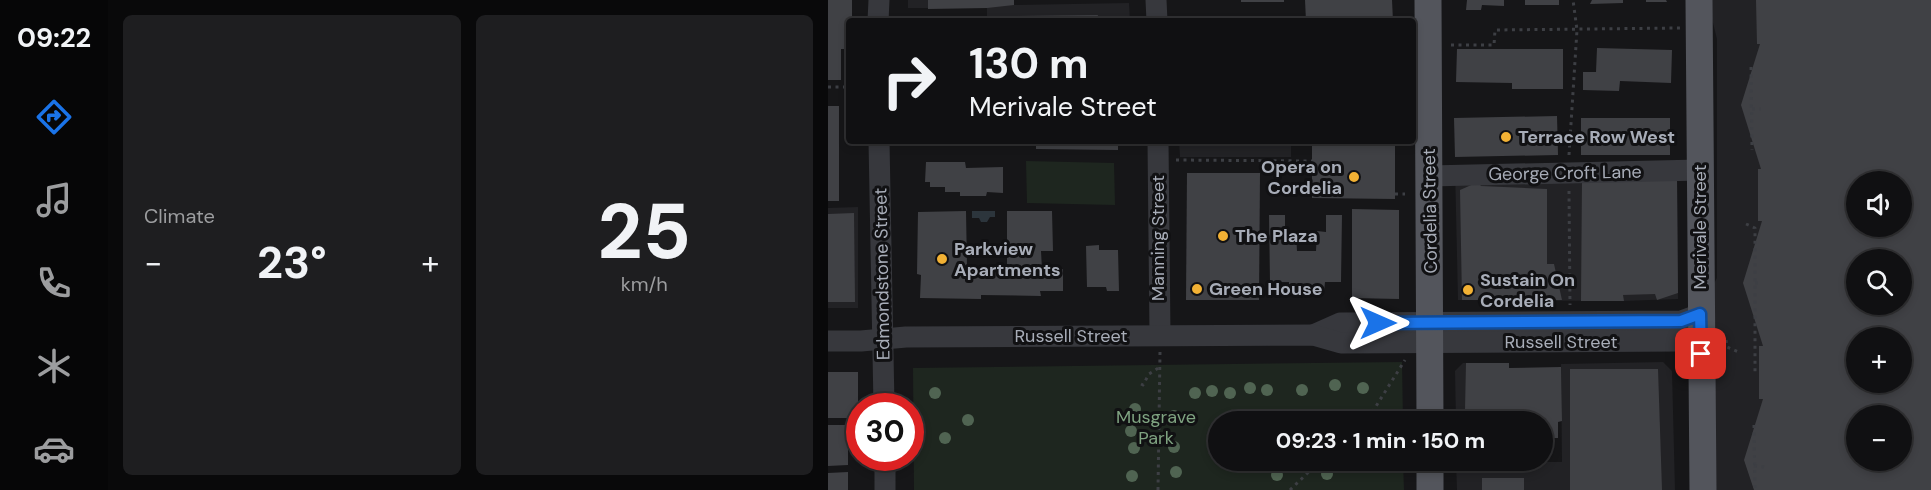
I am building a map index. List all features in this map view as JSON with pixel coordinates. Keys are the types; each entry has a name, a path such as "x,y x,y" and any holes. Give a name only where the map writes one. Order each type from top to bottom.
{"main road":[{"name":"Cordelia Street","path":"1428,0 1430,411"},
{"name":"Merivale Street","path":"1700,0 1700,170 1709,329 1703,490"},
{"path":"1430,471 1430,490"}],"street":[{"path":"878,18 879,0"},
{"path":"1156,0 1157,18"},
{"name":"Edmondstone Street","path":"879,144 884,393"},
{"name":"Manning Street","path":"1158,144 1160,335"},
{"name":"George Croft Lane","path":"1429,176 1700,170"},
{"name":"Russell Street","path":"828,341 906,337 1313,334 1340,323 1430,333 1681,321 1709,329"},
{"path":"885,471 885,490"}],"path":[{"path":"1451,45 1494,45 1495,30 1700,28"},
{"path":"1751,67 1752,150"},
{"path":"828,87 846,87"},
{"path":"1752,109 1761,108"},
{"path":"1176,160 1312,161"},
{"path":"1395,194 1405,194"},
{"path":"1746,224 1755,228 1755,373"},
{"path":"1755,283 1762,283"},
{"path":"1709,329 1727,347 1741,353"},
{"path":"1158,490 1160,335"},
{"path":"1373,411 1406,358"},
{"path":"1141,384 1143,385 1149,375 1160,368"},
{"path":"1754,425 1755,490"},
{"path":"1754,466 1764,467"},
{"path":"1290,490 1310,471"}],"shaded area":[{"path":"908,0 1014,0 1014,5 1129,3 1130,18 987,18 987,8 908,8"},
{"path":"1711,0 1931,0 1931,490 1712,490 1711,289 1717,278 1717,39 1711,15"},
{"path":"1179,144 1291,144 1291,157 1180,157"},
{"path":"1455,167 1677,175 1678,299 1458,300"},
{"path":"858,207 858,308 828,308 828,208"},
{"path":"972,211 995,211 995,217 990,217 987,222 981,222 979,218 972,218"},
{"path":"1663,362 1672,371 1675,490 1457,490 1456,471 1553,471 1553,462 1562,462 1561,364"},
{"path":"1463,363 1509,363 1508,411 1456,411 1455,371"}],"green space":[{"path":"1026,161 1114,163 1115,205 1027,203"},
{"name":"Musgrave Park","path":"1402,362 1403,411 1208,411 1208,471 1403,471 1404,490 914,490 914,471 924,471 924,393 913,393 913,368"}],"building":[{"path":"828,0 852,0 852,18 846,18 846,49 841,49 841,80 828,80"},
{"path":"928,0 1014,0 1014,5 928,9"},
{"path":"1241,0 1284,0 1284,2 1241,2"},
{"path":"1305,0 1392,0 1393,18 1306,18"},
{"path":"1467,0 1504,0 1504,6 1482,5 1481,10 1466,10"},
{"path":"1525,0 1559,0 1559,5 1525,5"},
{"path":"1592,0 1623,0 1623,3 1590,4"},
{"path":"1646,0 1666,0 1667,2 1646,2"},
{"path":"1756,0 1931,0 1931,490 1754,490 1744,460 1763,399 1759,399 1759,346 1763,346 1743,283 1762,221 1758,221 1758,169 1761,169 1741,105 1760,44 1757,44"},
{"path":"1098,15 1097,18 1015,18 1015,16"},
{"path":"910,17 976,17 976,18"},
{"path":"1597,48 1672,50 1671,83 1620,81 1619,91 1583,90 1583,72 1596,72"},
{"name":"Terrace Row West","path":"1457,49 1563,49 1563,89 1512,89 1512,83 1456,82"},
{"path":"828,106 839,106 839,201 828,201"},
{"name":"Terrace Row West","path":"1557,116 1558,155 1455,157 1454,118"},
{"path":"1581,118 1670,118 1670,155 1581,155"},
{"path":"1036,144 1118,144 1118,150 1036,149"},
{"name":"Opera on Cordelia","path":"1312,144 1395,144 1395,199 1312,198"},
{"path":"926,162 965,162 966,168 1003,167 1003,193 987,192 986,196 960,196 960,192 945,192 945,187 930,187 930,182 925,182"},
{"name":"The Plaza","path":"1187,173 1260,173 1259,300 1186,300"},
{"path":"1677,175 1678,293 1657,300 1655,294 1623,295 1624,301 1581,301 1582,179"},
{"path":"1478,182 1481,186 1547,189 1547,264 1554,264 1562,300 1462,300 1460,190"},
{"path":"1352,209 1399,210 1399,299 1352,298"},
{"name":"Parkview Apartments","path":"966,211 967,267 1007,266 1007,211 1052,211 1053,251 1041,251 1042,269 1063,269 1063,291 1040,291 1041,296 981,295 981,299 920,298 921,275 917,274 918,212"},
{"path":"854,213 855,302 828,302 828,214"},
{"path":"1269,215 1285,215 1285,231 1296,231 1297,251 1316,251 1317,231 1326,232 1326,215 1342,215 1341,282 1325,282 1324,292 1289,292 1289,282 1270,282"},
{"path":"1099,245 1099,250 1118,250 1119,291 1107,291 1106,287 1087,287 1086,246"},
{"path":"1466,363 1509,363 1509,368 1561,367 1562,421 1558,422 1558,438 1553,438 1553,411 1465,410"},
{"path":"1570,369 1658,369 1662,490 1570,490"},
{"path":"828,372 858,372 858,393 846,393 846,418 828,418"},
{"path":"828,425 846,425 846,465 828,466"},
{"path":"848,472 848,490 828,490 828,473"},
{"path":"1482,478 1524,478 1524,490 1482,490"}],"place":[{"name":"Terrace Row West","path":"1506,137"},
{"name":"Opera on Cordelia","path":"1354,177"},
{"name":"The Plaza","path":"1223,236"},
{"name":"Parkview Apartments","path":"942,259"},
{"name":"Green House","path":"1197,289"},
{"name":"Sustain On Cordelia","path":"1468,290"}],"route":[{"path":"1378,323 1681,321 1700,314 1701,354"}]}
